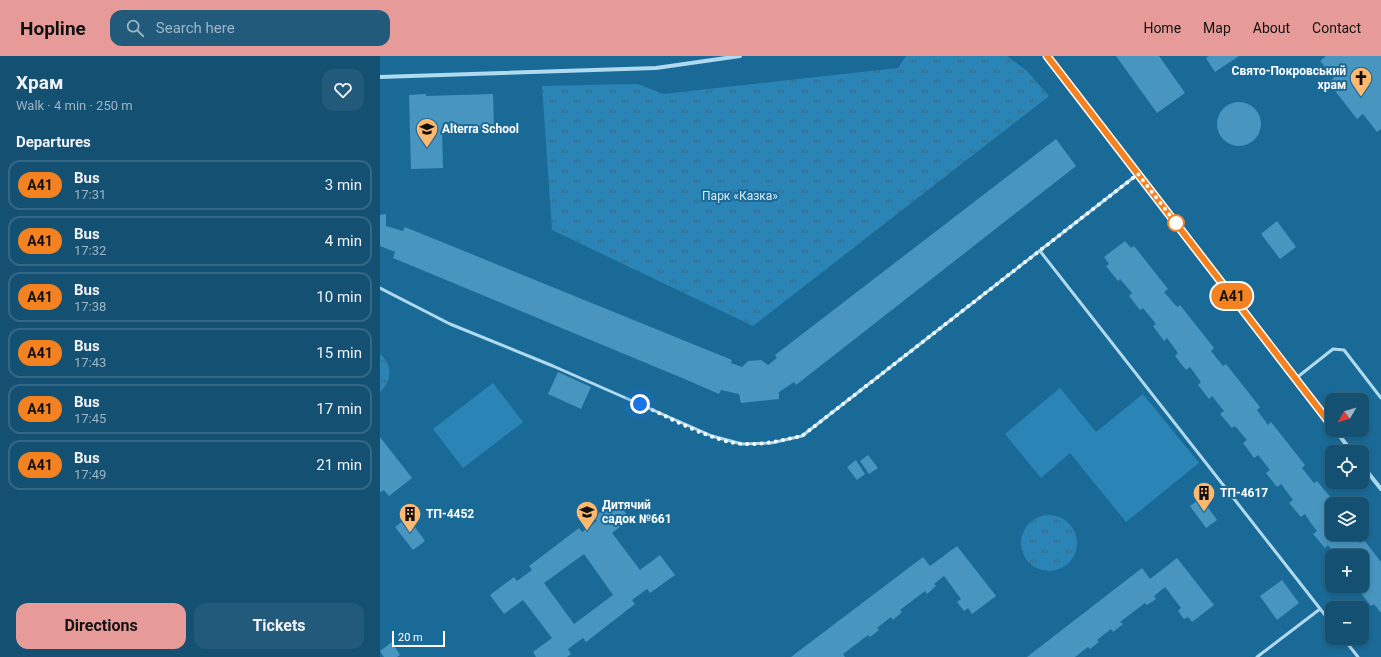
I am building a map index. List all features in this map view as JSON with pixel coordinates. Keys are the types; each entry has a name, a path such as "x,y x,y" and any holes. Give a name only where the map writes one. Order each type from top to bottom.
{"street":[{"path":"380,77 656,68 740,56"},
{"path":"1047,56 1325,417"},
{"path":"1340,437 1347,445"},
{"path":"1369,474 1381,489"}],"lane":[{"path":"380,288 450,324 553,366 712,436 742,444 771,443 802,436 1138,174"},
{"path":"1040,251 1325,615"},
{"path":"1296,378 1333,350 1344,350 1381,398"},
{"path":"1257,657 1320,609"},
{"path":"1349,645 1358,657"}],"green space":[{"name":"Парк «Казка»","path":"906,56 1007,56 1027,71 1049,96 753,326 552,230 542,86 638,84 663,94 898,68"},
{"path":"380,354 384,358 389,368 389,378 384,388 380,392"},
{"path":"493,383 523,422 463,468 433,429"},
{"path":"1060,388 1096,432 1143,394 1199,463 1126,522 1070,453 1041,478 1005,434"},
{"path":"1043,515 1055,515 1065,519 1073,527 1077,537 1077,549 1073,559 1065,567 1055,571 1043,571 1033,567 1025,559 1021,549 1021,537 1025,527 1033,519"}],"building":[{"path":"1116,56 1159,56 1185,93 1157,113"},
{"path":"1209,56 1239,56 1215,72 1206,58"},
{"name":"Свято-Покровський храм","path":"1326,56 1381,56 1381,129 1377,132 1363,114 1357,119 1328,82 1334,78 1320,61"},
{"name":"Alterra School","path":"426,94 426,96 493,94 494,129 442,131 443,168 411,169 409,95"},
{"path":"1239,102 1251,106 1257,112 1261,124 1257,136 1251,142 1239,146 1227,142 1221,136 1217,124 1221,112 1227,106"},
{"path":"1056,139 1076,166 796,385 794,382 779,392 779,399 741,403 739,394 721,390 719,394 393,258 395,252 380,246 380,215 386,214 386,226 403,231 405,227 732,360 731,363 742,367 748,361 761,360 768,365 777,358 775,355"},
{"path":"1277,221 1296,247 1280,259 1261,234"},
{"path":"1125,241 1131,248 1134,246 1168,289 1164,292 1177,307 1180,305 1214,348 1211,351 1223,366 1226,364 1260,407 1257,410 1268,425 1271,422 1305,465 1302,468 1314,483 1317,481 1330,497 1325,497 1325,541 1358,541 1360,543 1365,541 1381,562 1381,613 1374,604 1371,606 1369,601 1367,601 1361,593 1369,593 1369,549 1331,549 1328,545 1325,548 1313,534 1317,531 1305,514 1301,517 1289,503 1293,500 1281,484 1277,487 1266,473 1270,470 1258,455 1254,458 1243,443 1247,440 1235,426 1232,428 1220,414 1224,411 1212,396 1209,399 1198,385 1201,382 1190,367 1186,370 1175,356 1178,353 1167,338 1164,341 1153,326 1156,324 1143,308 1140,310 1129,296 1132,293 1120,279 1118,281 1106,266 1109,264 1104,257"},
{"path":"558,372 591,387 581,409 548,394"},
{"path":"380,437 412,478 389,496 384,490 381,492 380,491"},
{"path":"868,455 878,468 869,474 860,461"},
{"path":"856,460 865,474 857,480 847,467"},
{"name":"ТП-4617","path":"1201,498 1217,520 1206,528 1190,506"},
{"path":"616,500 630,519 612,533 640,570 660,555 675,575 650,593 647,589 632,600 635,604 586,642 583,638 568,649 571,654 567,657 536,657 533,652 552,638 523,600 504,614 490,595 514,577 517,581 532,570 529,566 579,528 582,532 597,521 594,517","holes":["584,554 613,595 574,624 544,583"]},
{"name":"ТП-4452","path":"408,517 425,541 413,550 395,527"},
{"path":"957,546 996,596 972,614 968,608 964,611 957,602 961,599 944,576 934,584 936,586 927,594 925,591 900,610 902,612 893,620 891,617 877,628 879,630 870,637 868,635 843,654 845,657 791,657 923,557 930,566"},
{"path":"1177,558 1214,605 1192,622 1188,617 1184,619 1178,611 1181,608 1165,587 1154,596 1156,599 1147,605 1145,603 1120,622 1123,624 1113,632 1111,629 1097,640 1099,642 1090,649 1088,647 1075,657 1027,657 1142,568 1150,579"},
{"path":"1282,580 1299,603 1277,620 1260,596"},
{"path":"392,642 400,655 397,657 384,657 380,651"}],"bus line":[{"name":"A41","path":"1047,56 1325,417"}],"place":[{"name":"Свято-Покровський храм","path":"1361,98"},
{"name":"Alterra School","path":"427,148"},
{"name":"ТП-4617","path":"1204,512"},
{"name":"Дитячий садок №661","path":"587,532"},
{"name":"ТП-4452","path":"410,534"}],"route":[{"path":"640,404 712,436 742,444 771,443 802,436 1138,174 1176,223"}]}
